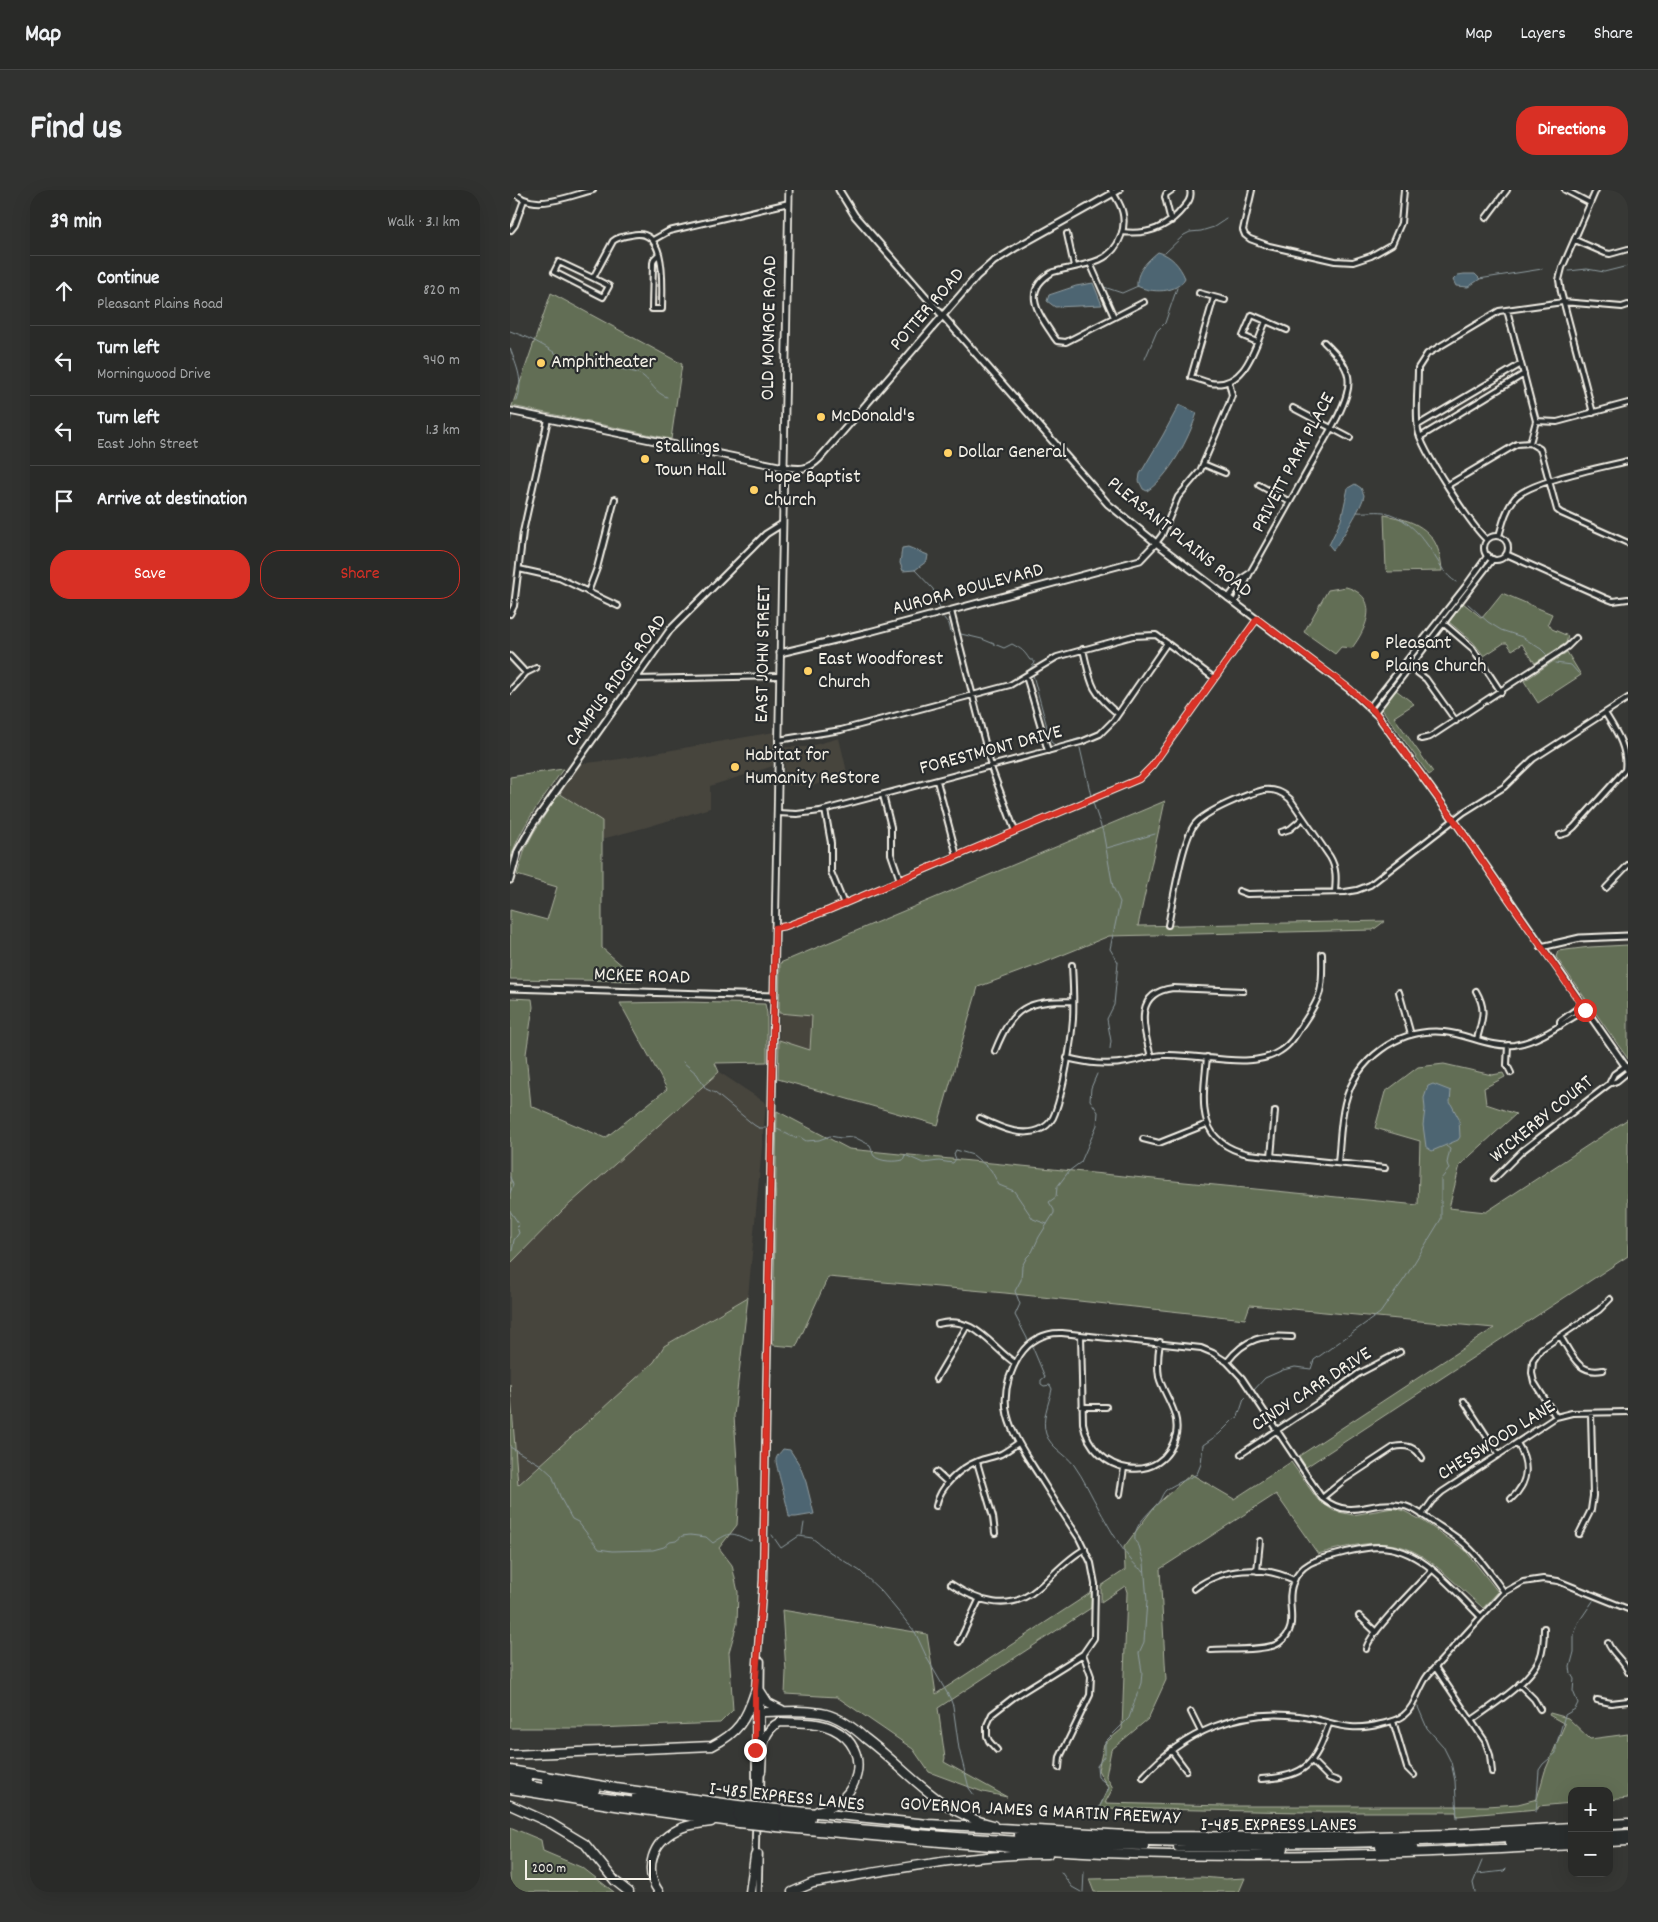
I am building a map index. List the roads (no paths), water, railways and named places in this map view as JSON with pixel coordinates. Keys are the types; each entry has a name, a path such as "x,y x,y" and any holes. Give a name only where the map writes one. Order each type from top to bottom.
{"highway":[{"path":"510,1755 712,1746 726,1739 742,1722 758,1692 774,1707 794,1712"},
{"path":"761,1712 826,1714 847,1723 883,1751 934,1798 952,1809 975,1820 1025,1830"},
{"path":"761,1771 765,1736 780,1722 825,1726 843,1735 856,1755 858,1767 850,1791 841,1802 833,1807 816,1812 796,1811"},
{"name":"GOVERNOR JAMES G MARTIN FREEWAY","path":"510,1770 616,1788 738,1814 932,1842 1089,1852 1210,1855 1437,1852 1568,1845"},
{"name":"I-485 EXPRESS LANES","path":"510,1776 738,1814"},
{"name":"I-485 EXPRESS LANES","path":"510,1782 570,1793 738,1814"},
{"name":"GOVERNOR JAMES G MARTIN FREEWAY","path":"510,1789 727,1821 738,1814 776,1818 796,1811 928,1824 1155,1836 1335,1837 1448,1834 1568,1827"},
{"path":"510,1805 550,1824 585,1844 615,1881 630,1892"},
{"name":"I-485 EXPRESS LANES","path":"776,1818 1152,1842 1321,1843 1442,1840 1568,1833"},
{"name":"I-485 EXPRESS LANES","path":"776,1818 873,1831 1027,1842 1213,1848 1398,1847 1568,1838"},
{"path":"659,1892 650,1875 650,1865 659,1845 669,1834 686,1826 727,1821"},
{"path":"1613,1824 1628,1823"},
{"path":"1613,1830 1628,1828"},
{"path":"1613,1835 1628,1834"},
{"path":"1613,1842 1628,1841"},
{"path":"792,1892 812,1884 950,1861 1026,1854 1076,1855 1089,1852"},
{"path":"751,1892 755,1856"}],"main road":[{"name":"OLD MONROE ROAD","path":"783,467 789,190"},
{"path":"510,411 783,467"},
{"name":"EAST JOHN STREET","path":"755,1856 758,1692 763,1580 783,467"},
{"name":"EAST JOHN STREET","path":"758,1692 761,1712 758,1892"}],"street":[{"path":"512,190 524,200 535,203 593,190"},
{"name":"PLEASANT PLAINS ROAD","path":"839,190 855,216 1090,484 1121,516 1293,646 1375,712 1454,820 1627,1069"},
{"name":"POTTER ROAD","path":"783,467 797,469 812,466 963,290 992,262 1112,192 1119,190"},
{"path":"1171,221 1165,198 1166,194 1172,190"},
{"path":"1122,232 1138,234 1160,228 1171,221 1186,206 1191,197 1190,190"},
{"path":"1252,190 1243,230 1250,239 1269,246 1335,261 1353,262 1371,256 1392,244 1401,223 1404,190"},
{"path":"1486,218 1507,190"},
{"path":"1565,190 1590,203"},
{"path":"1592,413 1559,280 1562,268 1596,190"},
{"path":"1112,192 1120,204 1124,217 1122,232 1113,250 1106,256 1053,272 1047,276 1038,285 1035,293 1036,309 1054,338 1058,341 1066,342 1144,302"},
{"path":"511,230 515,225 524,200"},
{"path":"652,240 669,231 789,203"},
{"path":"593,278 610,245 617,238 640,234 647,235 652,240 659,254 662,268 662,309 652,309 653,262 659,254"},
{"path":"1067,234 1074,266"},
{"path":"1575,240 1610,254 1628,249"},
{"path":"559,262 593,278 609,286 603,297 554,272 559,262"},
{"path":"1090,262 1114,317"},
{"path":"1200,293 1225,300"},
{"path":"1214,297 1191,377 1212,383 1229,382 1244,370 1266,321"},
{"path":"1487,540 1480,534 1448,485 1420,437 1418,425 1418,368 1427,354 1493,314 1507,310 1564,302 1622,307 1628,305"},
{"path":"1507,310 1536,421 1530,443"},
{"path":"1257,342 1243,336 1252,315 1286,330"},
{"name":"PRIVETT PARK PLACE","path":"1235,603 1331,428 1349,391 1349,378 1344,363 1324,342"},
{"path":"1418,425 1521,364"},
{"path":"1420,437 1524,374"},
{"path":"1156,543 1162,535 1178,497 1200,471 1232,395 1229,382"},
{"path":"1536,421 1557,422 1628,404"},
{"path":"1293,408 1350,438"},
{"path":"510,614 514,606 523,532 548,419"},
{"path":"1448,485 1517,444 1530,443 1540,449 1555,505 1561,513 1628,543"},
{"path":"1499,536 1508,507 1522,492 1549,482 1628,461"},
{"path":"1203,464 1225,473"},
{"path":"1259,485 1290,502"},
{"path":"588,592 599,560 615,498"},
{"name":"CAMPUS RIDGE ROAD","path":"510,880 518,851 524,838 662,640 766,534 782,524"},
{"path":"1492,536 1499,536 1508,544 1506,554 1500,559 1493,559 1484,548 1487,540 1492,536"},
{"name":"AURORA BOULEVARD","path":"780,653 805,649 1140,560 1156,543"},
{"path":"1506,554 1613,601 1628,599"},
{"path":"1370,707 1488,555"},
{"path":"1375,712 1493,559"},
{"path":"519,569 559,578 618,606"},
{"name":"PRIVETT PARK PLACE","path":"1228,598 1244,577 1250,573"},
{"path":"951,611 992,766 1015,831"},
{"path":"775,928 804,920 844,904 1143,776 1257,619"},
{"path":"1444,624 1472,648 1501,692"},
{"path":"778,740 842,730 1010,686 1042,664 1057,657 1143,634 1156,635 1214,678"},
{"path":"1421,739 1430,737 1501,692 1567,648 1576,638"},
{"name":"FORESTMONT DRIVE","path":"777,813 797,814 825,810 1048,751 1096,736 1106,729 1118,714 1167,643"},
{"path":"1083,649 1096,695 1118,714"},
{"path":"510,656 526,673"},
{"path":"1409,666 1426,679 1456,721"},
{"path":"510,691 526,673 536,668"},
{"path":"635,679 779,676"},
{"path":"1026,676 1048,751"},
{"path":"1239,891 1247,894 1335,892 1357,890 1370,886 1454,820 1504,787 1533,760 1628,698"},
{"path":"1560,835 1567,833 1574,827 1625,770 1628,758 1624,744 1605,714"},
{"path":"938,781 958,856"},
{"path":"1168,925 1186,843 1195,824 1205,815 1256,792 1272,790 1282,793 1290,799 1335,865 1335,892"},
{"path":"883,795 891,827 891,854 900,880"},
{"path":"825,810 831,843 831,872 844,904"},
{"path":"1281,832 1290,829 1303,818"},
{"path":"1606,888 1628,865"},
{"path":"1541,947 1580,938 1628,936"},
{"path":"1067,1058 1105,1065 1163,1054 1260,1060 1280,1052 1295,1036 1318,1001 1322,980 1322,954"},
{"path":"980,1118 1008,1130 1031,1132 1046,1126 1054,1114 1067,1058 1073,1002 1072,964"},
{"name":"MCKEE ROAD","path":"510,988 774,996"},
{"path":"1151,1057 1142,1018 1147,1003 1157,993 1164,989 1173,988 1243,991"},
{"path":"1476,991 1484,1011 1477,1039"},
{"path":"1399,992 1410,1035"},
{"path":"995,1052 1004,1029 1012,1018 1023,1009 1036,1003 1073,1002"},
{"path":"1338,1164 1344,1104 1354,1079 1378,1052 1410,1035 1432,1032 1445,1032 1508,1045 1534,1040 1560,1026 1560,1021 1583,1007"},
{"path":"1508,1045 1507,1065 1511,1073"},
{"path":"1207,1057 1203,1101 1207,1124 1215,1136 1228,1148 1248,1154 1271,1157 1386,1168"},
{"name":"WICKERBY COURT","path":"1609,1084 1614,1074 1627,1069"},
{"name":"WICKERBY COURT","path":"1494,1179 1513,1159 1609,1084 1617,1081 1627,1069"},
{"path":"1271,1157 1275,1111"},
{"path":"1143,1140 1159,1143 1207,1124"},
{"path":"1556,1417 1536,1385 1532,1373 1533,1361 1539,1351 1599,1310 1610,1299"},
{"path":"938,1324 950,1322 978,1330 1006,1358 1015,1363"},
{"path":"936,1379 967,1326"},
{"path":"997,1750 987,1736 988,1722 994,1712 1083,1654 1094,1638 1096,1600 1093,1571 1085,1549 1018,1443 1008,1422 1006,1406 1008,1382 1015,1363 1027,1345 1041,1336 1056,1332 1160,1342 1201,1348 1213,1353 1227,1362 1242,1378 1322,1498 1331,1505 1342,1509 1360,1510 1392,1504 1407,1507 1422,1515 1468,1547 1480,1559 1504,1592"},
{"path":"1081,1335 1084,1429 1091,1445 1105,1460 1124,1468 1141,1468 1155,1463 1166,1454 1175,1437 1176,1416 1159,1376 1158,1353 1160,1342"},
{"path":"1227,1362 1237,1350 1251,1341 1271,1336 1292,1337"},
{"path":"1560,1336 1581,1367 1590,1371 1604,1370"},
{"name":"CINDY CARR DRIVE","path":"1241,1454 1358,1374 1400,1352"},
{"path":"1464,1401 1499,1455"},
{"path":"1082,1407 1106,1407"},
{"name":"CHESSWOOD LANE","path":"1422,1515 1438,1496 1556,1417 1566,1414 1628,1412"},
{"path":"1579,1534 1591,1510 1593,1496 1591,1413"},
{"path":"936,1506 937,1499 948,1483 964,1468 999,1455 1018,1443"},
{"path":"1511,1499 1522,1489 1525,1478 1525,1460 1517,1443"},
{"path":"1322,1498 1344,1480 1394,1447 1404,1446 1412,1448 1419,1452 1422,1458"},
{"path":"977,1462 993,1517 995,1533"},
{"path":"1120,1494 1124,1468"},
{"path":"936,1472 948,1483"},
{"path":"1257,1570 1260,1541"},
{"path":"1211,1650 1270,1647 1279,1643 1286,1637 1292,1625 1290,1596 1294,1580 1300,1570 1311,1562 1344,1552 1373,1548 1388,1548 1402,1551 1421,1561 1481,1617"},
{"path":"951,1584 979,1600 1003,1603 1026,1597 1037,1590 1070,1558 1085,1549"},
{"path":"1194,1589 1205,1582 1226,1574 1257,1570 1279,1574 1294,1580"},
{"path":"1366,1649 1376,1632 1432,1570"},
{"path":"1143,1776 1171,1750 1201,1732 1235,1719 1261,1715 1297,1716 1342,1727 1360,1728 1393,1721 1408,1711 1422,1683 1504,1592 1523,1582 1549,1579 1567,1584 1628,1609"},
{"path":"960,1642 979,1600"},
{"path":"1359,1616 1376,1632"},
{"path":"1472,1720 1500,1701 1519,1684 1540,1659 1544,1628"},
{"path":"1608,1643 1623,1662 1628,1672"},
{"path":"1059,1768 1060,1757 1090,1695 1091,1676 1083,1654"},
{"path":"1435,1668 1472,1720 1488,1747 1492,1772"},
{"path":"1519,1684 1534,1699 1540,1709"},
{"path":"1597,1700 1611,1704 1628,1701"},
{"path":"1191,1712 1201,1732"},
{"path":"1393,1721 1407,1768 1414,1775"},
{"path":"1261,1779 1289,1775 1312,1761 1321,1748 1330,1724"},
{"path":"1171,1750 1186,1770"},
{"path":"1312,1761 1329,1778 1338,1781"}],"water":[{"path":"1158,252 1163,253 1174,262 1185,278 1176,287 1163,291 1149,290 1137,286 1140,271"},
{"path":"1475,274 1480,279 1468,287 1456,286 1453,280 1458,275"},
{"path":"1093,283 1102,305 1055,307 1047,301 1049,295 1076,286"},
{"path":"1179,405 1197,413 1178,456 1163,476 1147,491 1143,489 1139,481 1140,474"},
{"path":"1355,484 1361,488 1364,495 1363,500 1351,523 1333,550 1329,545 1341,520 1348,488"},
{"path":"908,547 928,555 927,561 915,570 903,571 900,563 902,548"},
{"path":"1433,1084 1451,1091 1450,1102 1459,1119 1460,1137 1458,1140 1432,1151 1426,1147 1423,1125 1424,1098 1428,1086"},
{"path":"783,1449 790,1450 799,1464 806,1482 814,1514 789,1517 776,1462"}],"waterway":[{"path":"1165,253 1184,235 1214,227 1226,219"},
{"path":"1569,271 1587,269 1604,272 1628,266"},
{"path":"1479,279 1542,269"},
{"path":"1104,287 1122,293 1138,286"},
{"path":"1145,359 1157,331 1165,323 1177,288"},
{"path":"510,331 536,342 559,355 567,357 578,356"},
{"path":"510,348 520,380 517,401"},
{"path":"604,365 643,376 659,393 667,397"},
{"path":"510,421 512,415"},
{"path":"1357,512 1384,512 1402,520 1420,536 1444,570 1456,582"},
{"path":"915,570 933,589 940,609"},
{"path":"1468,604 1488,622 1501,630 1522,637 1546,654"},
{"path":"943,617 949,624 951,632"},
{"path":"961,634 982,639 1004,648 1012,644 1022,650 1035,663 1029,670"},
{"path":"1555,663 1571,665 1578,673"},
{"path":"1033,675 1051,742 1056,746 1080,738"},
{"path":"1080,748 1091,796"},
{"path":"1093,803 1103,832 1113,887 1120,902 1110,949 1118,962 1114,1005 1107,1019 1111,1041 1110,1049"},
{"path":"1107,848 1155,834"},
{"path":"683,1062 697,1074 706,1089 715,1093 754,1125 759,1128 766,1128"},
{"path":"1028,1340 1015,1315 1020,1304 1015,1291 1021,1280 1022,1266 1054,1213 1049,1202 1056,1197 1057,1187 1069,1171 1081,1162 1097,1125 1098,1112 1090,1100 1091,1088 1097,1074"},
{"path":"777,1129 806,1141 819,1140 830,1136 841,1138 854,1137 870,1145 873,1155 877,1158 888,1161 903,1160 905,1155 923,1163 939,1161 953,1163 956,1159 954,1154 956,1150 973,1155 991,1170 999,1185 1014,1191 1033,1219 1047,1224"},
{"path":"1254,1390 1265,1378 1283,1370 1295,1367 1311,1369 1314,1360 1380,1313 1405,1278 1441,1219 1441,1179 1449,1169 1447,1163 1450,1149 1446,1146"},
{"path":"510,1177 513,1185 510,1193"},
{"path":"510,1211 519,1224 517,1227 519,1233 514,1240 510,1253"},
{"path":"1032,1346 1045,1377 1041,1380 1041,1384 1044,1386 1050,1385 1052,1389 1044,1423 1048,1439 1074,1465 1119,1544 1132,1562 1144,1571"},
{"path":"1095,1816 1109,1788 1098,1777 1097,1766 1105,1755 1105,1742 1129,1718 1141,1683 1142,1672 1139,1653 1144,1642 1147,1601 1144,1563 1139,1546 1135,1541 1137,1529 1166,1490 1197,1474 1201,1464 1203,1445 1238,1417 1244,1399 1247,1396"},
{"path":"510,1447 541,1465 552,1475 561,1499 572,1519 578,1522 599,1549 612,1551 653,1550 664,1547 682,1536 690,1535 706,1537 713,1543 731,1534 750,1541 752,1540"},
{"path":"802,1535 804,1523"},
{"path":"772,1535 781,1548 799,1536 812,1538 860,1571 882,1592 915,1632 953,1706 959,1749 969,1788 974,1795"},
{"path":"1536,1812 1539,1770 1556,1753 1556,1746 1565,1715 1575,1709 1578,1703 1573,1691 1574,1679 1570,1667 1574,1652 1574,1635 1578,1623 1593,1601"},
{"path":"1418,1707 1427,1728 1443,1746 1451,1762 1455,1781 1457,1818"},
{"path":"1475,1892 1473,1883 1482,1861"},
{"path":"1478,1874 1504,1871 1506,1869"},
{"path":"1061,1872 1072,1887 1081,1892"},
{"path":"1083,1892 1084,1872"}],"place":[{"name":"Amphitheater","path":"541,363"},
{"name":"McDonald's","path":"821,417"},
{"name":"Dollar General","path":"948,453"},
{"name":"Stallings Town Hall","path":"645,459"},
{"name":"Hope Baptist Church","path":"754,490"},
{"name":"Pleasant Plains Church","path":"1375,655"},
{"name":"East Woodforest Church","path":"808,671"},
{"name":"Habitat for Humanity ReStore","path":"735,767"}]}
